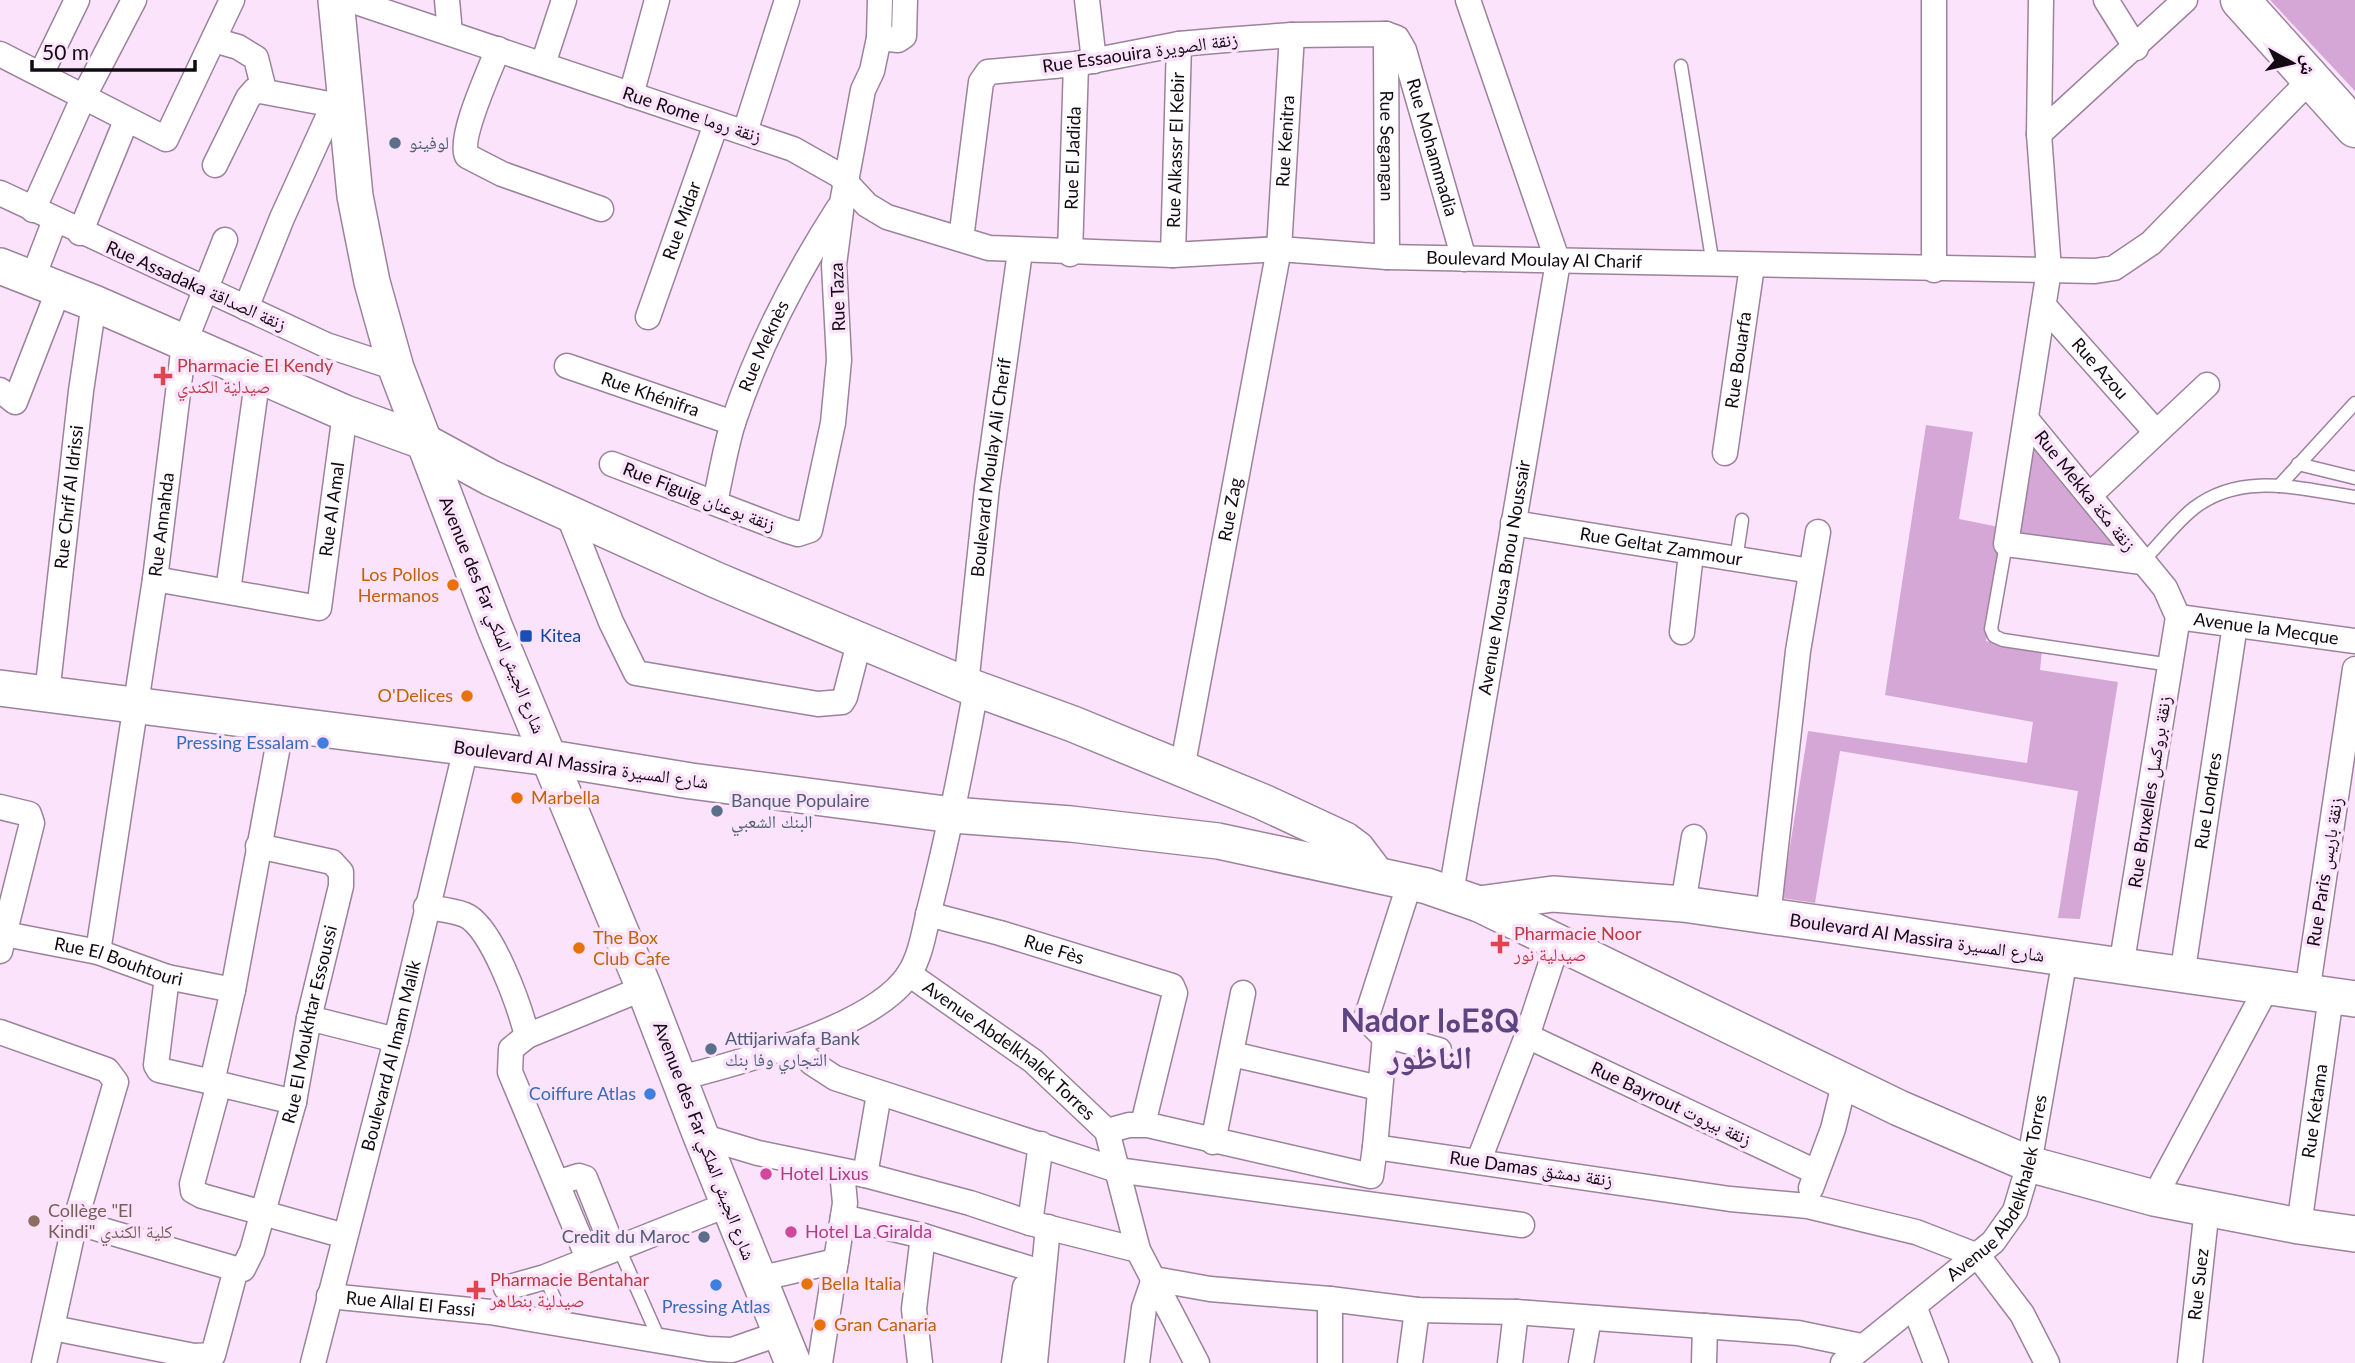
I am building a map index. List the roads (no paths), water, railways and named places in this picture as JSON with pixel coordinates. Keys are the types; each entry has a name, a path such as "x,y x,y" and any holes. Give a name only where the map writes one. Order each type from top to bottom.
{"main road":[{"name":"Avenue des Far شارع الجيش الملكي","path":"336,0 339,106 363,239 397,368 495,628 644,988 787,1348"},
{"path":"2240,0 2355,128"},
{"path":"0,266 94,303 345,413 425,442 491,478 568,514 971,687 1182,769 1345,840 1357,849 1376,874"},
{"name":"Boulevard Al Massira شارع المسيرة","path":"0,688 550,758 691,781 953,815 1071,824 1218,841 1376,874 1465,898 1553,894 1683,904 2266,989 2331,996"},
{"path":"1465,898 1974,1143 2029,1164 2154,1198 2355,1234"}],"street":[{"path":"10,391 45,284 44,215 84,96 134,0"},
{"path":"0,54 161,138 169,137 232,0"},
{"name":"Rue Rome زنقة روما","path":"349,0 745,132 812,158 844,194 887,217 989,248 1020,252"},
{"path":"447,0 450,33"},
{"path":"543,64 564,0"},
{"path":"631,95 657,0"},
{"path":"745,132 787,0"},
{"name":"Rue Taza","path":"785,530 806,534 810,530 833,423 839,348 834,265 863,90 872,71 879,38 880,0"},
{"path":"879,38 898,40 904,36 905,0"},
{"name":"Rue El Jadida","path":"1070,254 1085,62 1087,0"},
{"path":"1468,0 1558,262"},
{"path":"1934,0 1934,270"},
{"path":"2006,544 2049,270 2039,134 2040,0"},
{"path":"2106,0 2136,48"},
{"path":"2039,134 2136,48 2185,0"},
{"path":"41,74 74,1"},
{"name":"Rue Essaouira زنقة الصويرة","path":"961,239 980,91 983,76 988,72 1085,62 1179,44 1292,34 1392,36"},
{"name":"Rue Kenitra","path":"1279,249 1292,34"},
{"name":"Rue Segangan","path":"1387,257 1392,36"},
{"name":"Rue Mohammadia","path":"1392,36 1404,50 1464,259"},
{"path":"214,40 239,47 256,58 260,64 264,90"},
{"name":"Rue Alkassr El Kebir","path":"1173,255 1179,44"},
{"path":"498,49 476,106 464,151 470,159 502,174 601,209"},
{"name":"Boulevard Moulay Al Charif","path":"1020,252 1173,255 1279,249 1387,257 1558,262 2095,271 2114,268 2151,243 2310,79"},
{"path":"215,165 252,91 264,90 339,106 282,218 246,308"},
{"path":"80,233 127,121"},
{"name":"Rue Midar","path":"648,317 716,124"},
{"name":"Rue Assadaka زنقة الصداقة","path":"0,193 80,233 326,345 397,368"},
{"name":"Rue Meknès","path":"715,502 733,423 757,362 798,271 844,194"},
{"name":"Rue Annahda","path":"98,952 155,579 184,344 225,240"},
{"name":"Rue Zag","path":"1182,769 1279,249"},
{"name":"Boulevard Moulay Ali Cherif","path":"971,687 987,487 1020,252"},
{"name":"Avenue Mousa Bnou Noussair","path":"1465,898 1514,523 1558,262"},
{"name":"Rue Bouarfa","path":"1725,453 1752,266"},
{"name":"Rue Chrif Al Idrissi","path":"47,694 81,391 94,303"},
{"name":"Rue Azou","path":"2044,306 2155,431"},
{"name":"Rue Khénifra","path":"567,366 733,423"},
{"path":"155,579 228,591 258,375"},
{"path":"2091,494 2207,385"},
{"name":"Rue Al Amal","path":"228,591 319,608 345,413"},
{"name":"Rue Mekka زنقة مكة","path":"2027,420 2091,494 2142,562 2165,587 2179,617"},
{"name":"Rue Figuig زنقة بوعنان","path":"612,464 785,530"},
{"path":"568,514 611,622 636,673 818,704 836,704 845,697 860,639"},
{"name":"Rue Geltat Zammour","path":"1514,523 1691,554 1811,571"},
{"path":"1768,917 1798,651 1818,532"},
{"name":"Rue Mekka زنقة مكة","path":"2006,544 2142,562"},
{"path":"1682,632 1691,554"},
{"name":"Rue Bruxelles زنقة بروكسل","path":"2121,967 2179,617"},
{"name":"Avenue la Mecque","path":"2179,617 2355,641"},
{"name":"Rue Londres","path":"2182,976 2235,625"},
{"name":"Rue Paris زنقة باريس","path":"2331,996 2355,669"},
{"name":"Avenue Abdelkhalek Torres","path":"971,687 953,815 928,914 909,974 1033,1060 1107,1131 1138,1250 1197,1363"},
{"path":"282,724 215,1083 192,1184 193,1191 202,1196 345,1236"},
{"name":"Boulevard Al Imam Malik","path":"313,1363 396,1040 466,748"},
{"path":"0,807 29,814 32,823 2,942"},
{"path":"1683,904 1693,837"},
{"name":"Rue El Moukhtar Essoussi","path":"53,1328 194,1356 213,1356 233,1292 236,1269 243,1269 252,1251 294,1102 309,1018 341,886 341,872 332,862 258,846"},
{"path":"1409,882 1367,1009 1368,1025 1385,1036 1439,1050"},
{"path":"426,907 464,914 483,930 508,980 527,1036"},
{"name":"Rue Fès","path":"928,914 1168,983 1175,993 1143,1124"},
{"name":"Rue El Bouhtouri","path":"2,942 98,952 167,977 233,990"},
{"path":"1479,1160 1527,1036 1558,942"},
{"name":"Avenue Abdelkhalek Torres","path":"1843,1363 1861,1346 1978,1256 2007,1226 2021,1196 2029,1164 2065,958"},
{"path":"680,1078 794,1045 880,1001 909,974"},
{"path":"167,977 156,1065 159,1070 294,1102"},
{"path":"588,1258 510,1072 511,1049 527,1036 644,988"},
{"path":"2154,1198 2266,989"},
{"path":"1213,1142 1243,993"},
{"name":"Rue Ketama","path":"2299,1226 2331,996"},
{"path":"309,1018 396,1040"},
{"path":"0,1032 113,1075 115,1087 75,1222 44,1363"},
{"path":"1364,1205 1375,1147 1385,1036"},
{"name":"Rue Bayrout زنقة بيروت","path":"1527,1036 1816,1172"},
{"path":"794,1045 828,1074 879,1094 1117,1170 1522,1225"},
{"path":"1232,1054 1379,1088"},
{"path":"1808,1206 1816,1172 1833,1129 1844,1080"},
{"path":"820,1363 853,1173 879,1094"},
{"path":"1107,1131 1143,1124 1371,1177"},
{"path":"701,1136 758,1153 853,1173 970,1203 1039,1225 1138,1250"},
{"path":"1035,1363 1035,1270 1041,1144"},
{"name":"Rue Damas زنقة دمشق","path":"1375,1147 1479,1160 1730,1199 1808,1206 1916,1233 1978,1256"},
{"path":"560,1187 563,1181 579,1176 585,1178 615,1247"},
{"path":"506,1288 545,1277 729,1204"},
{"name":"Rue Suez","path":"2190,1363 2207,1208"},
{"path":"844,1217 923,1236 1035,1270"},
{"path":"75,1222 236,1269"},
{"path":"920,1363 914,1309 923,1236"},
{"path":"1978,1256 2022,1314 2047,1363"},
{"path":"758,1279 836,1261"},
{"path":"1014,1363 1035,1270"},
{"path":"1137,1363 1143,1316 1154,1279 1210,1289 1330,1299 1417,1310 1516,1311 1798,1333 1861,1346"},
{"name":"Rue Allal El Fassi","path":"329,1296 490,1312 660,1343 732,1350 787,1348"},
{"path":"1330,1299 1330,1363"},
{"path":"1914,1306 1936,1363"},
{"path":"1410,1363 1417,1310"},
{"path":"1510,1363 1516,1311"},
{"path":"1581,1363 1589,1318"},
{"path":"1704,1326 1704,1363"}],"lane":[{"path":"1681,66 1713,265"},
{"path":"2278,486 2355,402"},
{"path":"2298,464 2355,478"},
{"path":"2142,562 2193,508 2217,494 2251,484 2355,497"},
{"path":"1736,560 1742,520"},
{"path":"2006,544 1991,629 1994,636 2003,640 2171,665"},
{"path":"615,1247 660,1343"},
{"path":"545,1277 567,1327"}],"place":[{"name":"لوفينو","path":"395,143"},
{"name":"Pharmacie El Kendy صيدلية الكندي","path":"163,376"},
{"name":"Los Pollos Hermanos","path":"453,585"},
{"name":"Kitea","path":"526,636"},
{"name":"O'Delices","path":"467,696"},
{"name":"Pressing Essalam","path":"323,743"},
{"name":"Marbella","path":"517,798"},
{"name":"Banque Populaire البنك الشعبي","path":"717,811"},
{"name":"Pharmacie Noor صيدلية نور","path":"1500,944"},
{"name":"The Box Club Cafe","path":"579,948"},
{"name":"Attijariwafa Bank التجاري وفا بنك","path":"711,1049"},
{"name":"Coiffure Atlas","path":"650,1094"},
{"name":"Hotel Lixus","path":"766,1174"},
{"name":"Collège \"El Kindi\" كلية الكندي","path":"34,1221"},
{"name":"Hotel La Giralda","path":"791,1232"},
{"name":"Credit du Maroc","path":"704,1237"},
{"name":"Bella Italia","path":"807,1284"},
{"name":"Pressing Atlas","path":"716,1285"},
{"name":"Pharmacie Bentahar صيدلية بنطاهر","path":"476,1290"},
{"name":"Gran Canaria","path":"820,1325"}],"district":[{"name":"Nador ⵏⴰⴹⵓⵕ الناظور","path":"1430,1040"}]}
